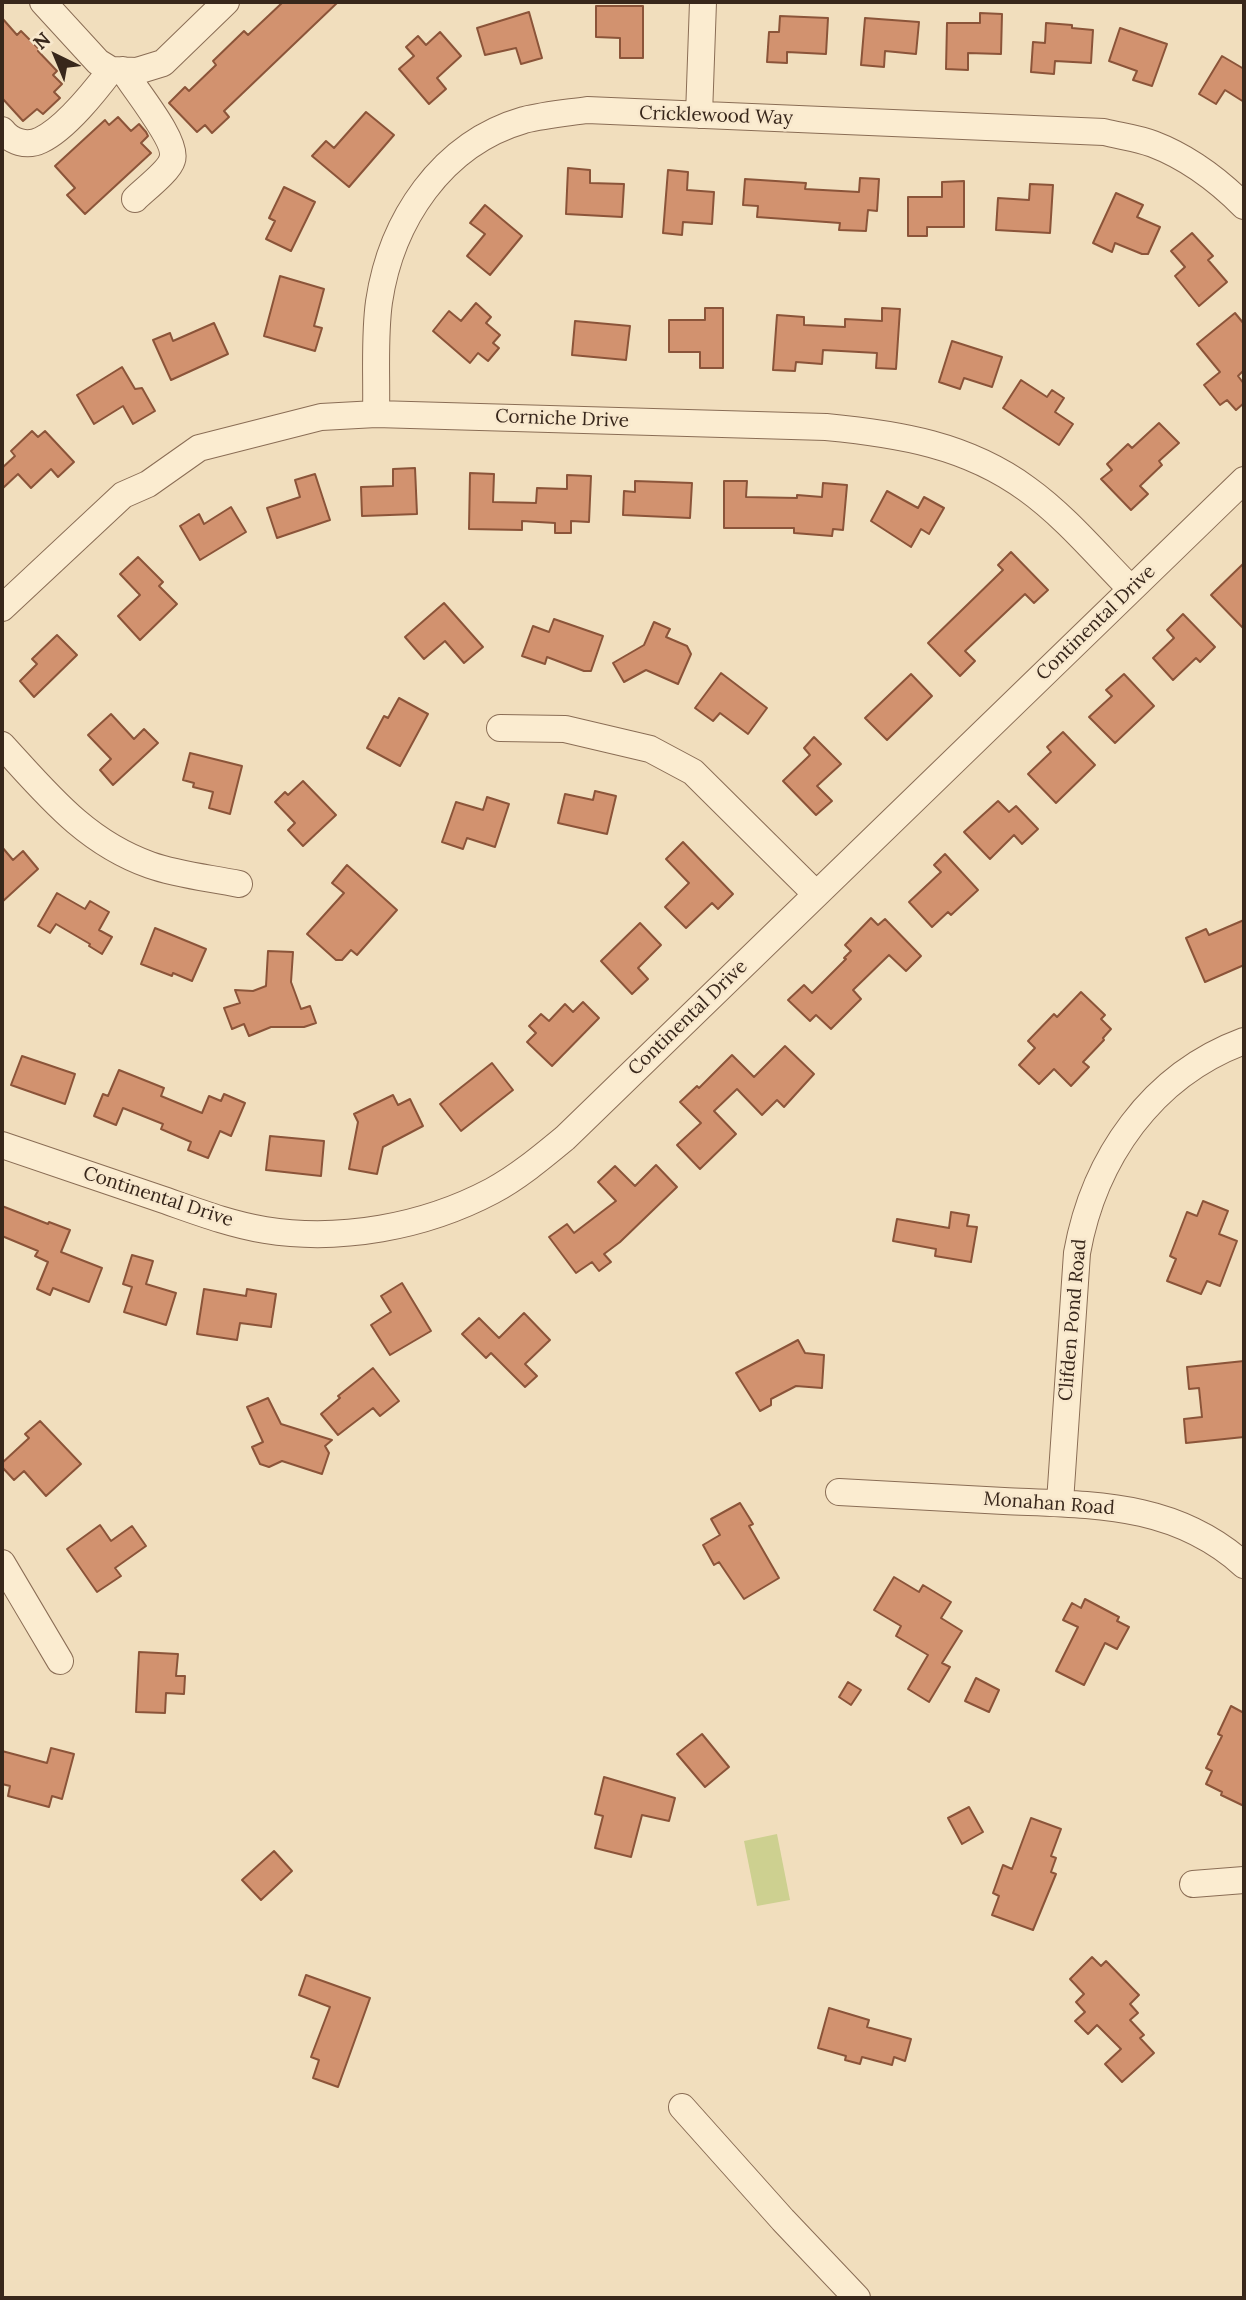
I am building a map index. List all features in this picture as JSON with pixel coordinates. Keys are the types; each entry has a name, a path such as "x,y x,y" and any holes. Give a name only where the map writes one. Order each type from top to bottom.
{"street":[{"path":"43,2 98,62 117,70 136,71 163,63 226,2"},
{"path":"699,115 703,2"},
{"path":"2,130 8,138 22,143 40,141 62,124 117,70"},
{"path":"117,70 167,132 174,152 172,162 135,199"},
{"name":"Cricklewood Way","path":"376,414 379,306 387,264 400,228 415,201 456,158 476,143 522,121 587,110 1104,132 1152,143 1189,162 1225,186 1244,206"},
{"name":"Corniche Drive","path":"2,608 123,495 148,484 199,449 321,417 376,414 826,427 921,440 971,456 1027,489 1046,504 1131,589"},
{"name":"Continental Drive","path":"2,1145 220,1220 265,1230 313,1233 361,1231 403,1224 447,1211 493,1191 539,1160 565,1138 1244,480"},
{"path":"500,728 565,729 650,749 693,772 815,893"},
{"path":"2,745 72,820 108,845 151,865 239,884"},
{"name":"Clifden Pond Road","path":"1060,1502 1077,1252 1083,1219 1092,1194 1106,1163 1144,1108 1171,1083 1206,1058 1244,1041"},
{"name":"Monahan Road","path":"839,1492 1060,1502 1146,1512 1211,1540 1244,1565"},
{"path":"2,1563 60,1661"},
{"path":"1193,1884 1244,1880"},
{"path":"682,2107 857,2298"}],"green space":[{"path":"777,1834 790,1900 757,1906 744,1841"}],"building":[{"path":"283,2 338,2 224,111 229,117 212,133 205,125 197,132 169,103 185,87 189,91 216,65 213,61 244,31 248,35"},
{"path":"596,6 643,6 643,58 620,58 620,38 596,37"},
{"path":"529,12 542,58 521,64 516,48 485,55 477,28"},
{"path":"980,13 1002,14 1001,54 968,53 968,70 946,69 947,23 980,23"},
{"path":"780,16 828,18 826,54 787,52 787,63 767,62 769,32 779,32"},
{"path":"2,18 17,35 21,31 40,50 38,51 57,71 53,75 62,84 54,92 60,98 43,114 37,109 23,121 2,98"},
{"path":"865,18 919,22 916,54 885,51 884,67 861,65"},
{"path":"1046,23 1093,30 1091,63 1055,61 1054,74 1031,72 1033,42 1045,43"},
{"path":"1120,28 1167,44 1152,86 1133,80 1137,71 1109,61"},
{"path":"440,32 461,56 437,78 446,89 429,104 399,69 414,56 406,47 418,36 426,45"},
{"path":"1222,56 1244,69 1244,102 1225,90 1216,104 1199,94"},
{"path":"366,112 394,135 349,187 312,156 326,141 334,148"},
{"path":"118,117 131,131 139,124 148,136 141,143 151,153 85,214 67,195 75,188 55,166 105,120 109,125"},
{"path":"568,168 590,170 590,183 624,184 622,217 566,214"},
{"path":"668,170 688,172 687,190 714,192 712,224 683,222 682,235 663,233"},
{"path":"860,178 879,179 877,211 868,210 866,231 839,230 840,223 757,217 758,206 743,205 745,179 806,183 805,189 859,192"},
{"path":"964,181 964,227 927,227 927,236 908,236 908,197 942,197 942,182"},
{"path":"1030,184 1053,185 1050,233 996,230 998,198 1029,200"},
{"path":"284,187 315,202 291,251 266,239 275,221 269,218"},
{"path":"1116,193 1143,205 1137,217 1160,227 1148,254 1115,243 1112,252 1093,243"},
{"path":"485,205 522,236 490,275 467,256 485,234 470,223"},
{"path":"1192,233 1213,256 1208,260 1227,282 1199,306 1175,276 1185,267 1171,251"},
{"path":"280,276 324,289 314,326 322,328 315,351 264,336"},
{"path":"476,303 491,317 486,323 500,335 493,343 499,348 488,361 478,353 470,363 433,331 449,311 461,321"},
{"path":"705,308 723,308 723,368 700,368 700,352 669,352 669,320 705,320"},
{"path":"882,308 900,309 896,369 876,368 877,353 823,350 822,364 796,362 795,371 773,370 777,315 804,317 804,325 845,327 845,319 882,321"},
{"path":"1235,313 1244,324 1244,370 1238,376 1244,384 1244,403 1236,410 1227,400 1220,405 1204,385 1220,372 1197,344"},
{"path":"575,321 630,326 626,360 572,355"},
{"path":"214,323 228,354 171,380 153,340 170,333 173,341"},
{"path":"952,341 1002,357 992,387 964,378 960,389 939,382"},
{"path":"122,367 135,389 142,388 155,411 133,424 123,406 94,424 77,395"},
{"path":"1021,380 1047,397 1052,390 1064,398 1055,412 1073,424 1059,445 1003,408"},
{"path":"1159,423 1179,443 1159,461 1162,465 1140,486 1148,494 1131,510 1101,479 1112,470 1107,464 1128,444 1132,448"},
{"path":"32,431 38,437 45,431 74,462 58,477 51,469 31,488 18,474 2,489 2,468 15,456 11,451"},
{"path":"415,468 417,514 362,516 361,487 393,486 393,469"},
{"path":"470,473 494,474 493,502 536,503 537,488 567,489 567,475 591,476 589,522 571,521 571,533 555,533 555,523 522,521 522,530 469,529"},
{"path":"315,474 330,520 277,538 267,508 300,497 295,480"},
{"path":"635,481 692,483 690,518 623,515 624,491 635,492"},
{"path":"724,481 747,481 746,497 822,497 823,483 847,485 843,530 833,529 832,536 794,533 794,528 724,528"},
{"path":"887,491 918,508 924,497 944,508 929,534 921,529 911,547 871,521"},
{"path":"231,507 246,532 200,560 180,526 199,514 204,524"},
{"path":"1011,552 1048,590 1034,603 1025,594 965,651 975,661 960,676 928,643 1003,570 998,565"},
{"path":"138,557 163,582 159,586 177,604 140,640 118,616 140,595 120,574"},
{"path":"1244,563 1244,629 1211,595"},
{"path":"444,603 483,647 464,663 445,641 424,659 405,637"},
{"path":"1183,614 1215,647 1200,662 1196,658 1173,680 1153,658 1174,638 1167,630"},
{"path":"554,619 603,636 591,671 584,671 547,657 545,664 522,656 533,626 549,632"},
{"path":"654,622 670,629 666,637 687,646 691,654 678,684 646,670 624,682 613,663 644,645"},
{"path":"57,635 77,655 34,697 20,681 37,664 32,659"},
{"path":"721,673 767,708 748,734 720,713 713,721 695,708"},
{"path":"911,674 932,696 887,740 865,718"},
{"path":"1124,674 1154,706 1115,743 1089,717 1112,696 1106,690"},
{"path":"399,698 428,714 400,766 367,748 384,716 388,718"},
{"path":"111,714 134,739 144,729 158,743 113,785 100,770 111,759 88,735"},
{"path":"1063,732 1095,765 1056,803 1028,774 1051,752 1047,747"},
{"path":"814,737 841,764 817,786 832,801 816,815 783,781 810,755 804,748"},
{"path":"190,753 242,766 230,814 209,808 213,792 193,787 194,783 183,780"},
{"path":"303,781 336,815 303,846 288,830 295,823 275,802 285,792 288,795"},
{"path":"595,791 616,796 607,834 558,823 565,794 593,800"},
{"path":"487,797 509,804 495,847 467,838 463,849 442,842 456,802 483,810"},
{"path":"998,801 1009,812 1016,806 1038,829 1022,844 1014,835 990,859 964,832"},
{"path":"683,842 733,894 718,909 712,903 686,928 665,907 689,883 666,859"},
{"path":"2,847 13,860 23,851 38,869 2,902"},
{"path":"945,854 978,890 951,915 948,912 932,927 909,902 941,872 934,865"},
{"path":"347,865 397,910 357,955 351,950 342,960 336,960 307,934 344,893 332,883"},
{"path":"57,893 85,909 90,901 109,912 99,930 112,937 102,954 56,924 50,933 38,926"},
{"path":"871,918 878,925 885,919 921,956 906,971 889,955 853,990 861,999 831,1029 816,1015 810,1021 788,1000 804,985 812,993 846,959 844,958 851,951 845,945"},
{"path":"1244,920 1244,965 1205,982 1186,938 1206,929 1209,935"},
{"path":"640,923 661,945 638,968 648,979 632,994 601,961"},
{"path":"155,928 206,949 192,981 141,964"},
{"path":"268,951 293,952 291,982 301,1009 310,1006 316,1023 304,1027 271,1027 249,1036 244,1024 232,1029 224,1008 240,1003 235,990 253,991 266,986"},
{"path":"1081,992 1105,1015 1101,1019 1111,1029 1083,1062 1089,1067 1071,1086 1054,1069 1039,1084 1019,1065 1035,1048 1028,1041 1054,1014 1057,1017"},
{"path":"583,1002 599,1018 552,1066 527,1042 536,1033 529,1026 541,1014 549,1021 565,1004 573,1012"},
{"path":"785,1046 814,1074 784,1107 777,1100 762,1115 737,1089 714,1111 736,1134 700,1169 677,1145 701,1123 680,1102 697,1086 699,1088 732,1055 754,1077"},
{"path":"22,1056 75,1074 65,1104 11,1085"},
{"path":"492,1063 513,1090 461,1131 440,1104"},
{"path":"119,1070 164,1088 161,1096 202,1113 209,1096 221,1101 224,1094 245,1103 231,1136 220,1131 208,1158 188,1150 191,1142 161,1129 163,1124 123,1108 116,1125 94,1116 103,1094 108,1096"},
{"path":"393,1095 398,1105 410,1099 423,1126 383,1147 377,1174 349,1169 358,1122 354,1114"},
{"path":"270,1136 324,1141 321,1176 266,1170"},
{"path":"656,1165 677,1187 604,1254 611,1262 599,1271 592,1262 576,1273 549,1237 567,1224 574,1233 616,1201 598,1182 615,1166 635,1186"},
{"path":"1203,1201 1228,1211 1219,1234 1237,1241 1220,1286 1207,1281 1201,1294 1167,1281 1176,1259 1170,1256 1187,1212 1197,1216"},
{"path":"2,1206 70,1230 61,1252 102,1268 89,1302 53,1288 50,1295 37,1289 48,1262 35,1256 38,1251 2,1236"},
{"path":"951,1212 969,1215 967,1226 977,1227 971,1262 935,1256 936,1249 893,1241 897,1219 949,1228"},
{"path":"132,1255 153,1261 146,1284 176,1293 166,1325 124,1312 132,1287 123,1284"},
{"path":"402,1283 431,1331 390,1355 371,1325 391,1312 381,1296"},
{"path":"204,1289 246,1296 247,1289 276,1294 271,1327 240,1323 237,1340 197,1334"},
{"path":"524,1313 550,1340 525,1364 537,1376 525,1387 491,1353 486,1358 462,1334 479,1318 499,1338"},
{"path":"798,1340 805,1353 824,1355 822,1388 796,1386 771,1399 771,1405 760,1411 736,1373"},
{"path":"1244,1361 1244,1437 1186,1443 1184,1419 1202,1417 1199,1388 1189,1389 1187,1367"},
{"path":"373,1368 399,1401 380,1416 373,1408 338,1435 321,1414 340,1398 338,1396"},
{"path":"268,1398 281,1424 332,1440 325,1446 329,1453 322,1474 282,1461 269,1467 260,1464 252,1447 263,1442 247,1407"},
{"path":"40,1421 81,1464 46,1496 24,1471 14,1480 2,1467 2,1463 29,1438 25,1434"},
{"path":"740,1503 753,1524 749,1526 779,1578 744,1599 719,1562 714,1565 703,1545 720,1535 711,1519"},
{"path":"100,1525 111,1541 132,1526 146,1546 115,1568 121,1576 97,1592 67,1549"},
{"path":"894,1577 919,1592 923,1585 951,1602 941,1618 962,1631 942,1663 950,1667 929,1702 908,1689 928,1655 896,1636 901,1626 874,1610"},
{"path":"1085,1599 1119,1617 1117,1621 1129,1627 1117,1649 1105,1643 1084,1685 1056,1671 1078,1627 1063,1620 1072,1603 1081,1608"},
{"path":"139,1652 178,1654 176,1676 185,1676 184,1694 166,1693 165,1713 136,1712"},
{"path":"976,1678 999,1690 989,1712 965,1701"},
{"path":"848,1682 861,1690 851,1705 839,1697"},
{"path":"1231,1706 1244,1713 1244,1806 1206,1784 1212,1771 1206,1768 1222,1736 1218,1734"},
{"path":"702,1734 729,1767 705,1787 677,1754"},
{"path":"51,1748 74,1754 62,1799 52,1796 49,1807 8,1796 10,1786 2,1784 2,1751 47,1763"},
{"path":"604,1777 675,1798 669,1821 642,1815 631,1857 595,1848 603,1816 595,1814"},
{"path":"969,1807 983,1832 962,1844 948,1818"},
{"path":"1031,1818 1061,1829 1051,1856 1056,1858 1051,1872 1056,1874 1033,1930 992,1915 999,1896 993,1893 1003,1865 1012,1869"},
{"path":"274,1851 292,1871 261,1900 242,1880"},
{"path":"1092,1957 1101,1966 1106,1961 1139,1995 1130,2004 1138,2013 1130,2020 1144,2035 1140,2038 1154,2053 1122,2082 1105,2064 1121,2049 1097,2025 1088,2034 1075,2021 1085,2012 1076,2002 1084,1994 1070,1979"},
{"path":"306,1975 370,1998 338,2087 313,2078 319,2060 311,2057 330,2007 299,1995"},
{"path":"829,2008 869,2020 867,2027 911,2039 905,2061 894,2057 892,2065 862,2057 860,2064 845,2060 846,2056 818,2048"}]}
